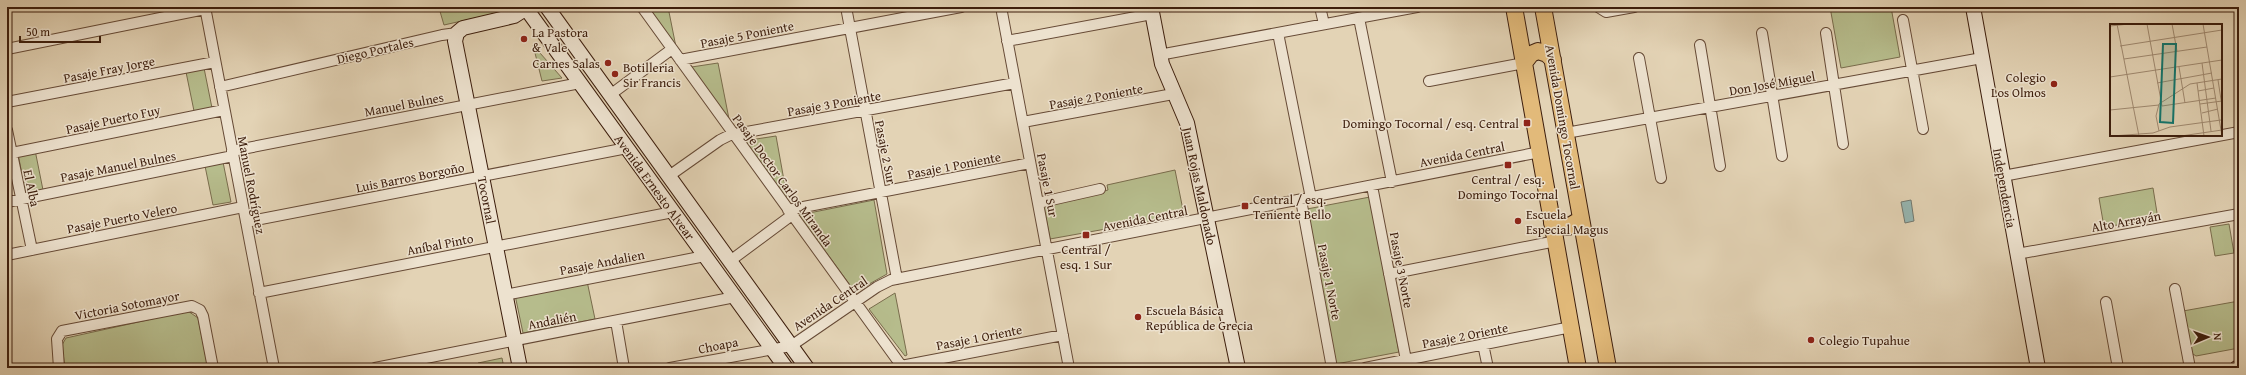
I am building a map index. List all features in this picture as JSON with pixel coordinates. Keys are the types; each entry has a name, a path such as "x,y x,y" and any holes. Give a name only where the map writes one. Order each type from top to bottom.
{"main road":[{"path":"1514,7 1578,368"},
{"name":"Avenida Domingo Tocornal","path":"1544,7 1608,368"},
{"path":"1524,63 1531,54 1538,51 1544,52 1553,60"},
{"path":"1552,223 1568,227 1581,219"}],"street":[{"name":"Avenida Ernesto Alvear","path":"547,7 808,368"},
{"name":"Pasaje Doctor Carlos Miranda","path":"642,7 902,367"},
{"name":"Pasaje 2 Sur","path":"846,7 896,279"},
{"name":"Pasaje 5 Poniente","path":"680,60 961,7"},
{"name":"Pasaje 1 Sur","path":"1001,7 1069,368"},
{"path":"1320,7 1324,24"},
{"path":"1159,55 1417,7"},
{"path":"1598,7 1606,12 1634,7"},
{"name":"Independencia","path":"1973,7 2038,368"},
{"path":"7,49 205,8"},
{"name":"Manuel Rodríguez","path":"205,8 274,368"},
{"name":"Avenida Ernesto Alvear","path":"527,8 786,368"},
{"name":"Diego Portales","path":"220,87 442,35 458,33 466,27 514,16 527,8"},
{"path":"1007,40 1151,11"},
{"name":"Juan Rojas Maldonado","path":"1151,11 1159,55 1189,132 1238,368"},
{"path":"1359,18 1392,182"},
{"path":"1902,20 1923,129"},
{"name":"Tocornal","path":"458,33 456,44 520,368"},
{"name":"Pasaje 1 Norte","path":"1278,33 1306,199 1332,368"},
{"path":"1826,33 1843,144"},
{"path":"1762,34 1782,156"},
{"path":"1700,45 1720,166"},
{"path":"610,94 672,49"},
{"path":"1639,58 1660,178"},
{"name":"Don José Miguel","path":"1566,133 1982,58"},
{"name":"Pasaje Fray Jorge","path":"7,102 215,62"},
{"path":"1430,81 1524,63"},
{"name":"Manuel Bulnes","path":"233,153 580,82"},
{"name":"Pasaje 3 Poniente","path":"669,176 720,140 734,134 1015,83"},
{"name":"Pasaje 2 Poniente","path":"1023,122 1173,94"},
{"name":"Pasaje Puerto Fuy","path":"9,154 224,110"},
{"name":"El Alba","path":"7,130 9,154 32,250"},
{"path":"2222,135 2239,132"},
{"path":"2003,176 2218,136"},
{"name":"Luis Barros Borgoño","path":"246,222 627,148"},
{"name":"Avenida Central","path":"771,348 791,346 881,284 896,279 1207,219 1540,152"},
{"name":"Pasaje Manuel Bulnes","path":"7,202 233,153"},
{"name":"Pasaje 1 Poniente","path":"730,261 790,212 1030,163"},
{"name":"Pasaje 3 Norte","path":"1372,186 1406,360"},
{"path":"1038,203 1100,189"},
{"name":"Pasaje Puerto Velero","path":"7,255 243,207"},
{"name":"Aníbal Pinto","path":"259,292 673,212"},
{"name":"Alto Arrayán","path":"2017,254 2239,214"},
{"path":"1389,274 1556,241"},
{"name":"Pasaje Andalien","path":"505,295 705,256"},
{"path":"2176,289 2190,368"},
{"name":"Andalién","path":"375,368 735,297"},
{"path":"2106,302 2118,368"},
{"name":"Victoria Sotomayor","path":"59,368 57,339 62,331 192,306 200,310 203,316 212,368"},
{"path":"616,321 624,368"},
{"name":"Pasaje 2 Oriente","path":"1365,368 1571,326"},
{"name":"Pasaje 1 Oriente","path":"902,367 1063,335"},
{"path":"1483,344 1488,368"},
{"name":"Choapa","path":"670,368 693,366 771,348"}],"green space":[{"path":"504,7 506,11 444,25 439,8"},
{"path":"647,7 668,7 676,47"},
{"path":"1830,7 1891,7 1900,57 1841,68"},
{"path":"533,45 562,78 542,81"},
{"path":"718,63 730,124 685,68"},
{"path":"204,68 212,108 194,111 186,72"},
{"path":"776,136 787,197 785,198 743,141"},
{"path":"35,150 43,190 26,194 18,154"},
{"path":"223,162 231,202 213,205 205,166"},
{"path":"1175,170 1184,215 1050,239 1044,207 1108,190 1107,185"},
{"path":"2153,188 2158,219 2104,227 2099,198"},
{"path":"1370,197 1399,352 1336,364 1307,209"},
{"path":"874,200 887,274 855,292 799,215"},
{"path":"2229,224 2234,253 2215,256 2210,227"},
{"path":"587,281 595,319 523,333 515,295"},
{"path":"895,293 907,355 905,356 869,309"},
{"path":"2239,301 2239,348 2196,356 2190,352 2183,311"},
{"path":"188,311 198,318 208,368 65,368 62,345 66,338"},
{"path":"502,358 504,368 479,368 478,363"}],"water":[{"path":"1911,200 1914,221 1905,223 1901,202"}],"place":[{"name":"La Pastora & Vale","path":"524,39"},
{"name":"Carnes Salas","path":"608,63"},
{"name":"Botilleria Sir Francis","path":"615,74"},
{"name":"Colegio Los Olmos","path":"2054,84"},
{"name":"Domingo Tocornal / esq. Central","path":"1527,123"},
{"name":"Central / esq. Domingo Tocornal","path":"1508,165"},
{"name":"Central / esq. Teniente Bello","path":"1245,206"},
{"name":"Escuela Especial Magus","path":"1518,221"},
{"name":"Central / esq. 1 Sur","path":"1086,235"},
{"name":"Escuela Básica República de Grecia","path":"1138,317"},
{"name":"Colegio Tupahue","path":"1811,340"}]}
